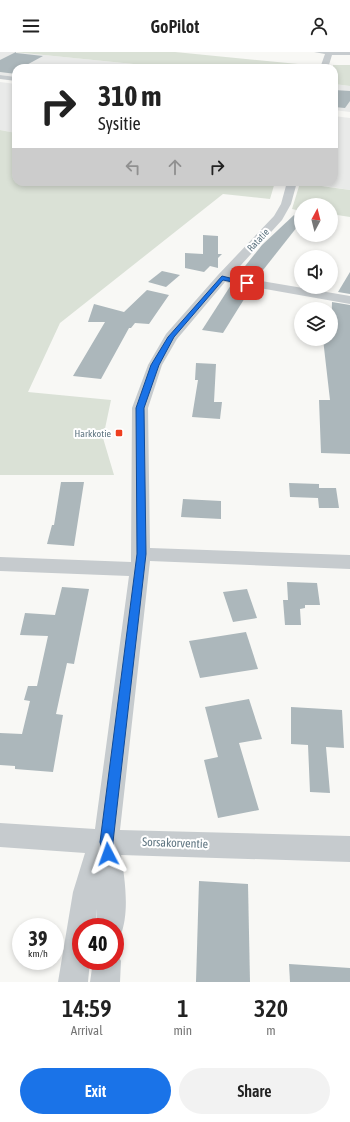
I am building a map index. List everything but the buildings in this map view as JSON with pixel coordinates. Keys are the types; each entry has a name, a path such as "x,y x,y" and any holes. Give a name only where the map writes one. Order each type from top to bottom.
{"street":[{"path":"316,52 350,53"},
{"path":"325,64 329,52"},
{"path":"0,78 12,79"},
{"name":"Ratatie","path":"111,918 113,893 111,865 106,842 141,562 140,408 155,365 171,337 222,278 278,218 286,204 291,186"},
{"path":"222,278 308,294 350,300"},
{"path":"0,564 350,562"},
{"name":"Sorsakorventie","path":"0,835 106,842 350,849"},
{"name":"Ratatie","path":"73,982 86,892 93,864 106,842"},
{"path":"105,982 106,970"}],"shaded area":[{"path":"0,52 14,52 133,64 12,64 12,76 0,75"},
{"path":"14,52 175,52 298,64 133,64"},
{"path":"338,65 350,65 350,86 338,84"},
{"path":"0,82 12,84 12,132 0,130"},
{"path":"338,84 350,86 350,112 338,110"},
{"path":"338,116 350,118 350,190 324,186 338,186"},
{"path":"0,130 12,132 12,186 274,186 270,199 223,194 60,323 28,392 111,400 103,438 114,475 0,475"},
{"path":"299,186 321,186 350,190 350,217 338,215 338,198 295,198"}],"place":[{"name":"Harkkotie","path":"119,433"}],"route":[{"path":"108,854 106,842 140,569 142,523 140,408 155,365 171,337 222,278 247,283"}]}
